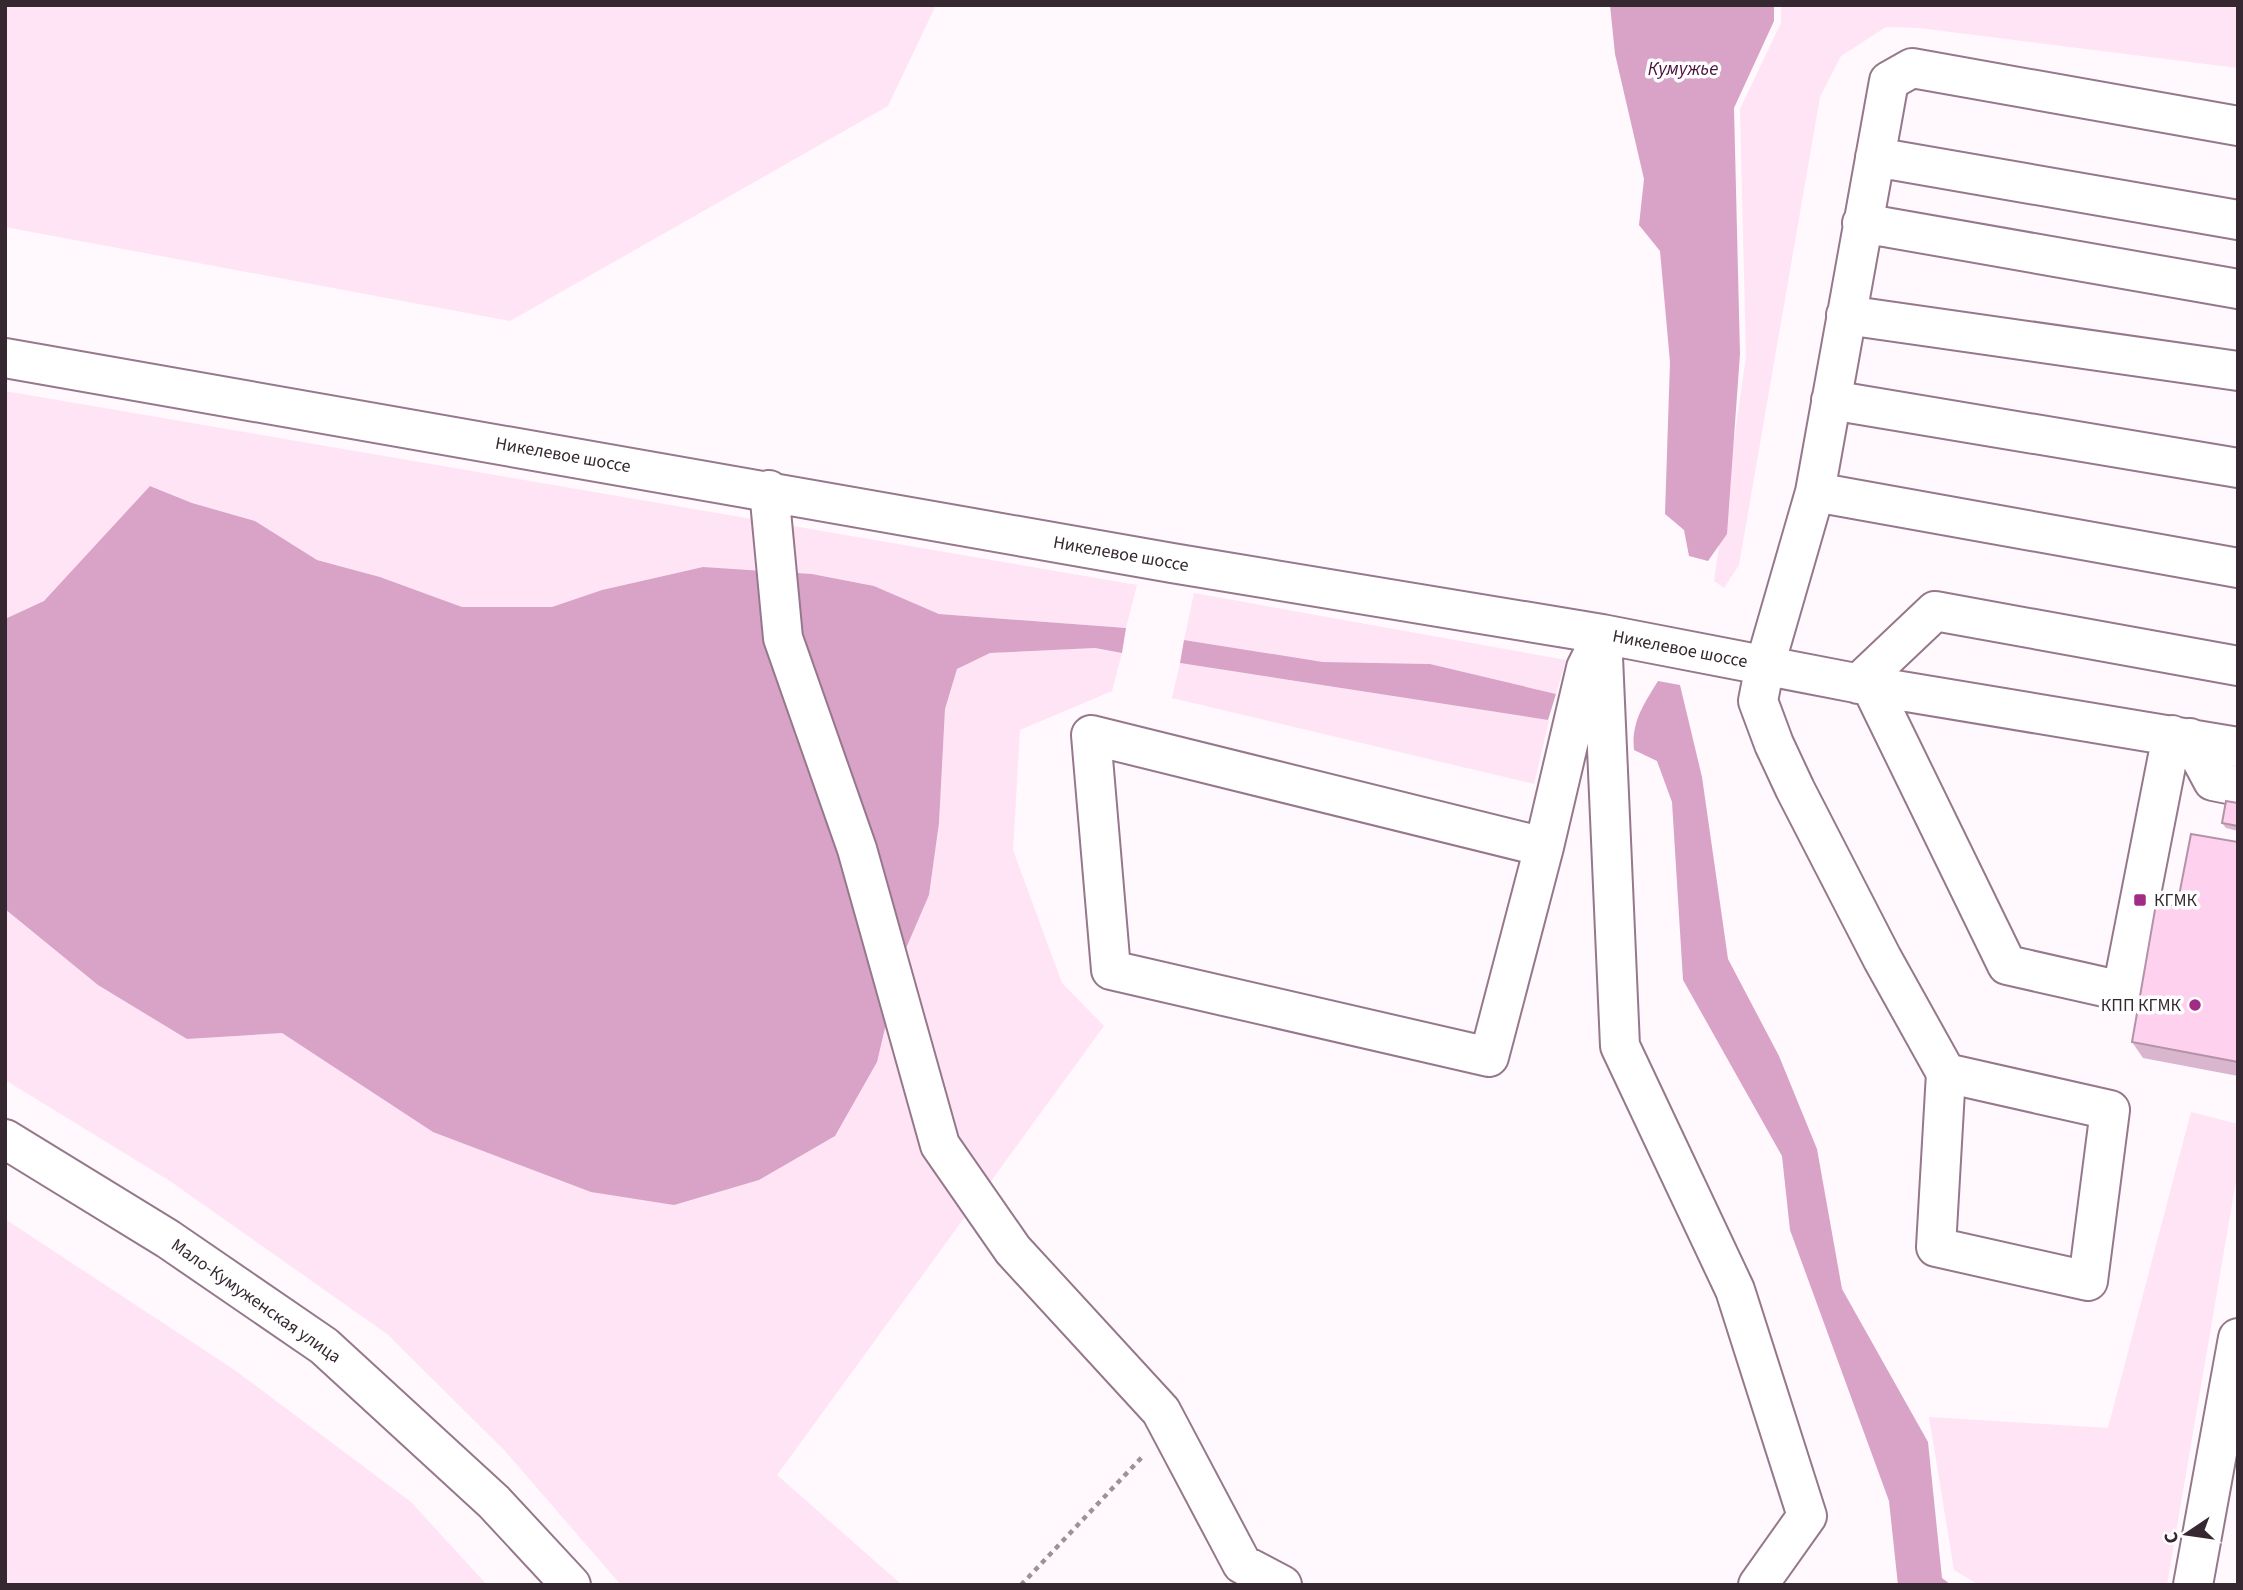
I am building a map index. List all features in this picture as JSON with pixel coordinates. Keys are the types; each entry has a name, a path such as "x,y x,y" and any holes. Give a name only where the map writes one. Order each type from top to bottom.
{"street":[{"path":"1946,1073 2110,1111 2088,1281 1936,1247 1946,1073 1882,958 1773,744 1758,701 1765,665 1815,492 1889,81 1912,68 2238,127"},
{"path":"1875,157 2238,220"},
{"path":"1862,223 2238,289"},
{"path":"1846,315 2238,371"},
{"name":"Никелевое шоссе","path":"5,358 769,490 1159,561 1602,634 1864,685 2238,747"},
{"path":"1831,400 2238,468"},
{"path":"769,490 783,638 857,849 940,1145 1013,1250 1161,1410 1242,1564 1282,1585"},
{"path":"1815,492 2238,568"},
{"path":"2181,736 2122,991 2007,965 1864,685 1935,611 2238,666"},
{"path":"1544,847 1091,735 1111,970 1489,1058 1544,847 1586,668 1602,634"},
{"path":"1602,634 1620,1046 1735,1290 1807,1516 1758,1585"},
{"path":"2181,736 2213,781 2238,786"},
{"name":"Мало-Кумуженская улица","path":"5,1139 168,1239 324,1346 494,1502 570,1585"},
{"path":"2193,1585 2238,1338"}],"path":[{"path":"1021,1585 1143,1455 1161,1410"}],"shaded area":[{"path":"5,5 936,5 888,106 510,321 5,227"},
{"path":"1781,5 2238,5 2238,68 1919,28 1886,27 1841,56 1820,97 1739,565 1724,588 1714,581 1746,357 1740,109 1781,23"},
{"path":"5,391 1137,585 1126,628 939,614 874,586 812,574 703,567 602,590 552,607 462,607 380,577 317,560 255,521 192,503 151,486 44,602 5,619"},
{"path":"1194,593 1566,660 1556,694 1430,664 1323,662 1184,640"},
{"path":"1095,648 1122,653 1112,691 1020,730 1013,850 1062,983 1104,1026 777,1475 902,1585 621,1585 505,1451 387,1334 170,1181 5,1080 5,909 187,1039 282,1033 434,1132 901,960 929,895 939,823 945,709 957,669 990,653"},
{"path":"1180,663 1549,720 1534,784 1172,698"},
{"path":"2191,1112 2238,1124 2238,1169 2167,1585 1979,1585 1954,1570 1929,1417 2108,1428"},
{"path":"5,1219 236,1371 411,1502 487,1585 5,1585"}],"water":[{"name":"Кумужье","path":"1610,5 1774,5 1774,21 1734,108 1740,354 1727,534 1708,561 1689,556 1684,530 1665,514 1670,362 1660,251 1639,225 1644,179 1615,54"},
{"path":"150,486 192,503 255,521 317,560 380,577 462,607 552,607 602,590 703,567 812,574 874,586 939,614 1126,628 1122,653 1095,648 990,653 957,669 945,709 939,823 929,895 901,960 877,1062 835,1136 759,1180 674,1205 591,1192 433,1132 282,1033 187,1039 98,985 5,909 5,619 44,601"},
{"path":"1184,640 1323,662 1430,664 1556,694 1548,720 1180,663"},
{"path":"1658,681 1680,685 1702,777 1728,959 1779,1056 1817,1149 1842,1289 1928,1442 1942,1578 1951,1585 1898,1585 1889,1501 1790,1230 1782,1156 1683,980 1672,802 1657,761 1634,750 1637,722"}],"building":[{"path":"2226,801 2238,803 2238,826 2222,823"},
{"name":"КПП КГМК","path":"2191,834 2238,842 2238,1062 2132,1042 2156,904 2177,906"}],"place":[{"name":"КГМК","path":"2140,900"},
{"name":"КПП КГМК","path":"2195,1005"}]}
